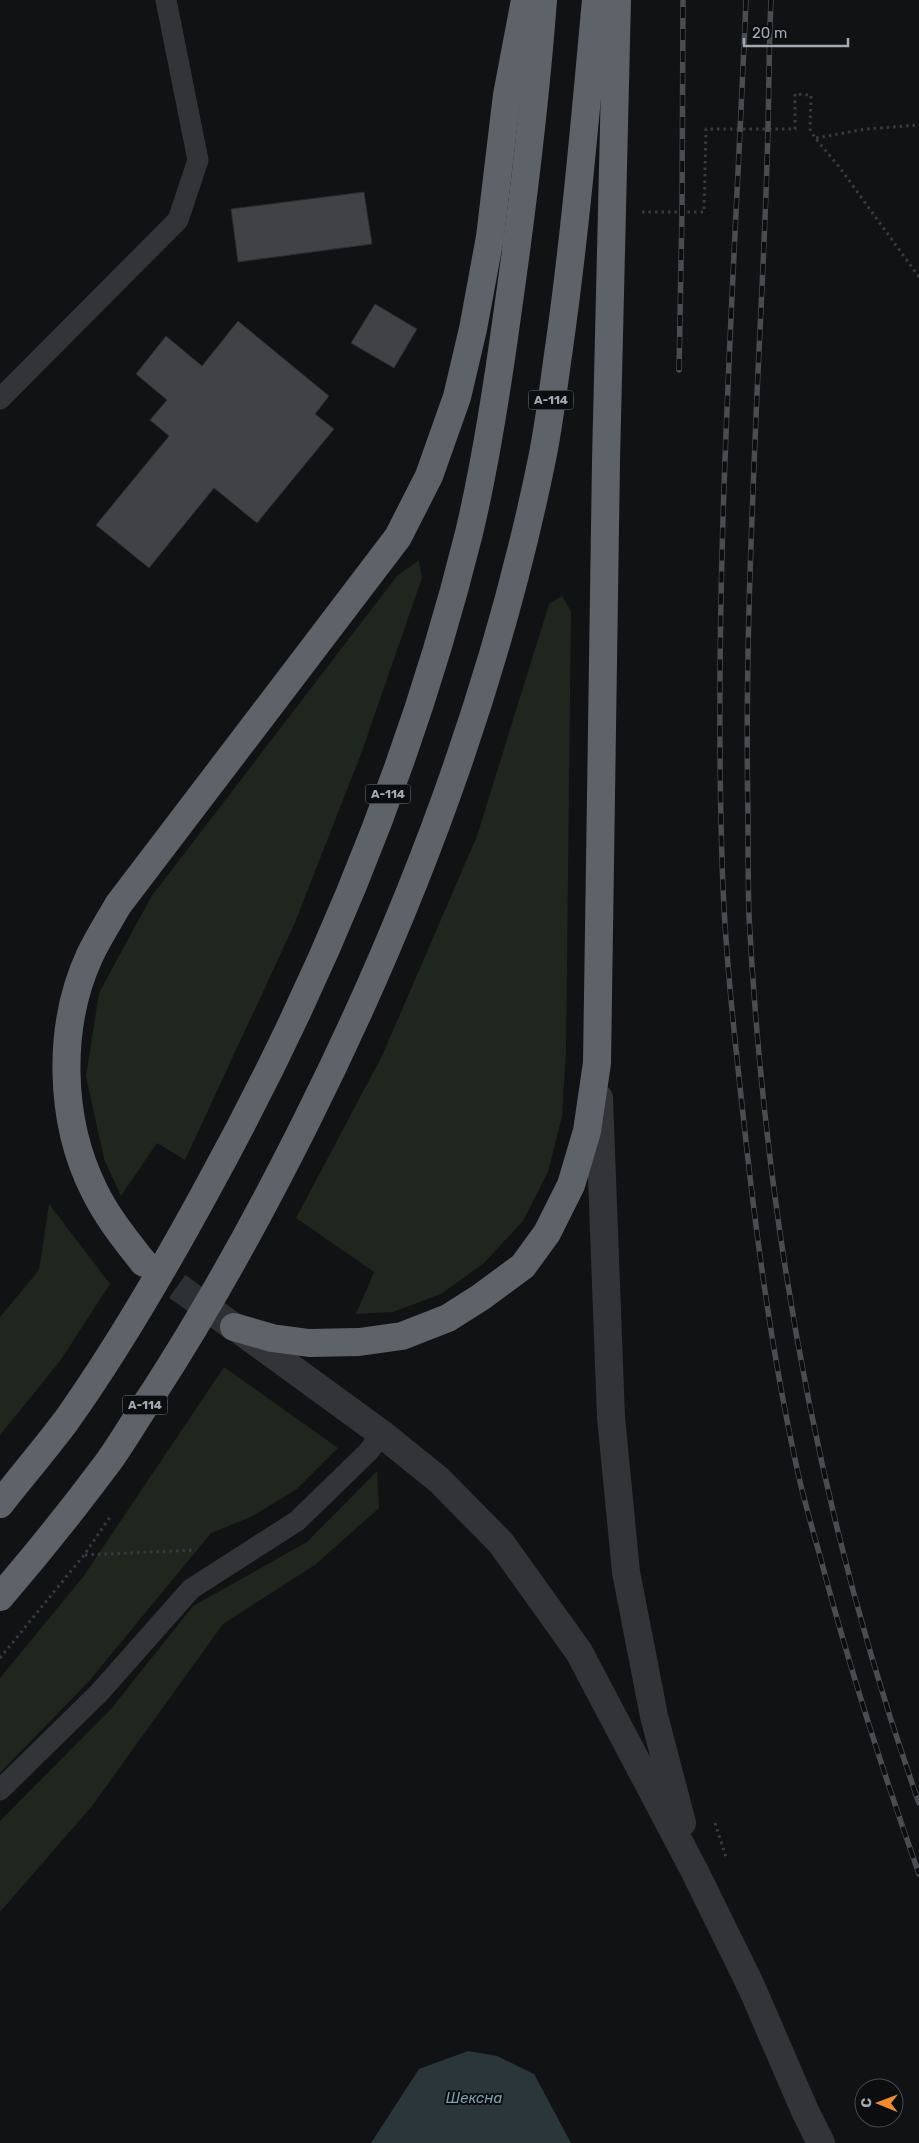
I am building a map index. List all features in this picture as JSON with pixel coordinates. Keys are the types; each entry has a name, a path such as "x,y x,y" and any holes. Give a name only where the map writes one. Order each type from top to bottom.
{"highway":[{"path":"143,1262 118,1231 93,1190 77,1144 67,1097 66,1050 73,1006 90,955 118,905 398,537 429,476 457,397 473,329 490,237 507,95 525,0"},
{"name":"А-114","path":"0,1504 65,1422 121,1339 253,1107 297,1014 347,898 396,774 440,641 470,529 495,400 516,252 537,71 543,0"},
{"name":"А-114","path":"0,1597 40,1550 110,1458 166,1373 231,1266 322,1090 366,995 411,889 448,788 488,669 521,557 543,453 568,283 596,0"},
{"path":"234,1326 272,1338 308,1343 359,1342 402,1336 448,1318 481,1298 523,1266 547,1233 571,1185 587,1131 597,1063 606,461 617,0"}],"street":[{"path":"597,1063 611,1417 626,1572 654,1716 694,1870"},
{"path":"234,1326 382,1434 439,1480 501,1543 580,1652 694,1870 751,1986 805,2111 821,2143"}],"lane":[{"path":"0,399 178,220 198,160 166,0"},
{"path":"0,1790 99,1692 191,1588 297,1521 368,1452 382,1434"}],"path":[{"path":"635,212 704,212 706,129 795,129 795,94 811,95 810,129 815,138 840,168 919,277"},
{"path":"815,138 866,129 919,124"},
{"path":"0,1658 84,1555 197,1550"},
{"path":"712,1815 727,1861"}],"shaded area":[{"path":"419,560 422,578 361,754 294,925 185,1160 157,1143 121,1196 104,1159 86,1076 99,993 151,897 397,576"},
{"path":"562,596 571,611 566,1052 562,1116 548,1172 523,1221 484,1263 441,1294 393,1312 356,1314 374,1272 296,1218 382,1056 477,836 549,604"},
{"path":"49,1204 110,1284 60,1361 0,1435 0,1317 39,1270"},
{"path":"224,1367 338,1448 297,1489 251,1517 211,1533 90,1680 0,1773 0,1678 83,1577"},
{"path":"377,1471 379,1508 315,1565 223,1624 92,1806 0,1912 0,1821 111,1709 193,1606 307,1542"}],"water":[{"name":"Шексна","path":"468,2051 497,2056 534,2074 571,2143 371,2143 419,2069"}],"building":[{"path":"364,192 372,244 238,262 231,209"},
{"path":"375,304 417,329 394,368 351,343"},
{"path":"238,321 329,396 315,414 334,429 257,523 214,488 149,568 96,525 169,436 150,420 167,400 136,374 166,336 202,366"}],"tunnel":[{"path":"143,1262 234,1327"}],"railway":[{"path":"679,370 683,0"},
{"path":"746,0 726,429 720,644 722,858 729,982 758,1243 788,1427 808,1514 854,1676 919,1874"},
{"path":"771,0 766,195 748,657 749,916 757,1029 768,1142 783,1254 802,1366 825,1476 852,1586 883,1695 919,1803"}]}
